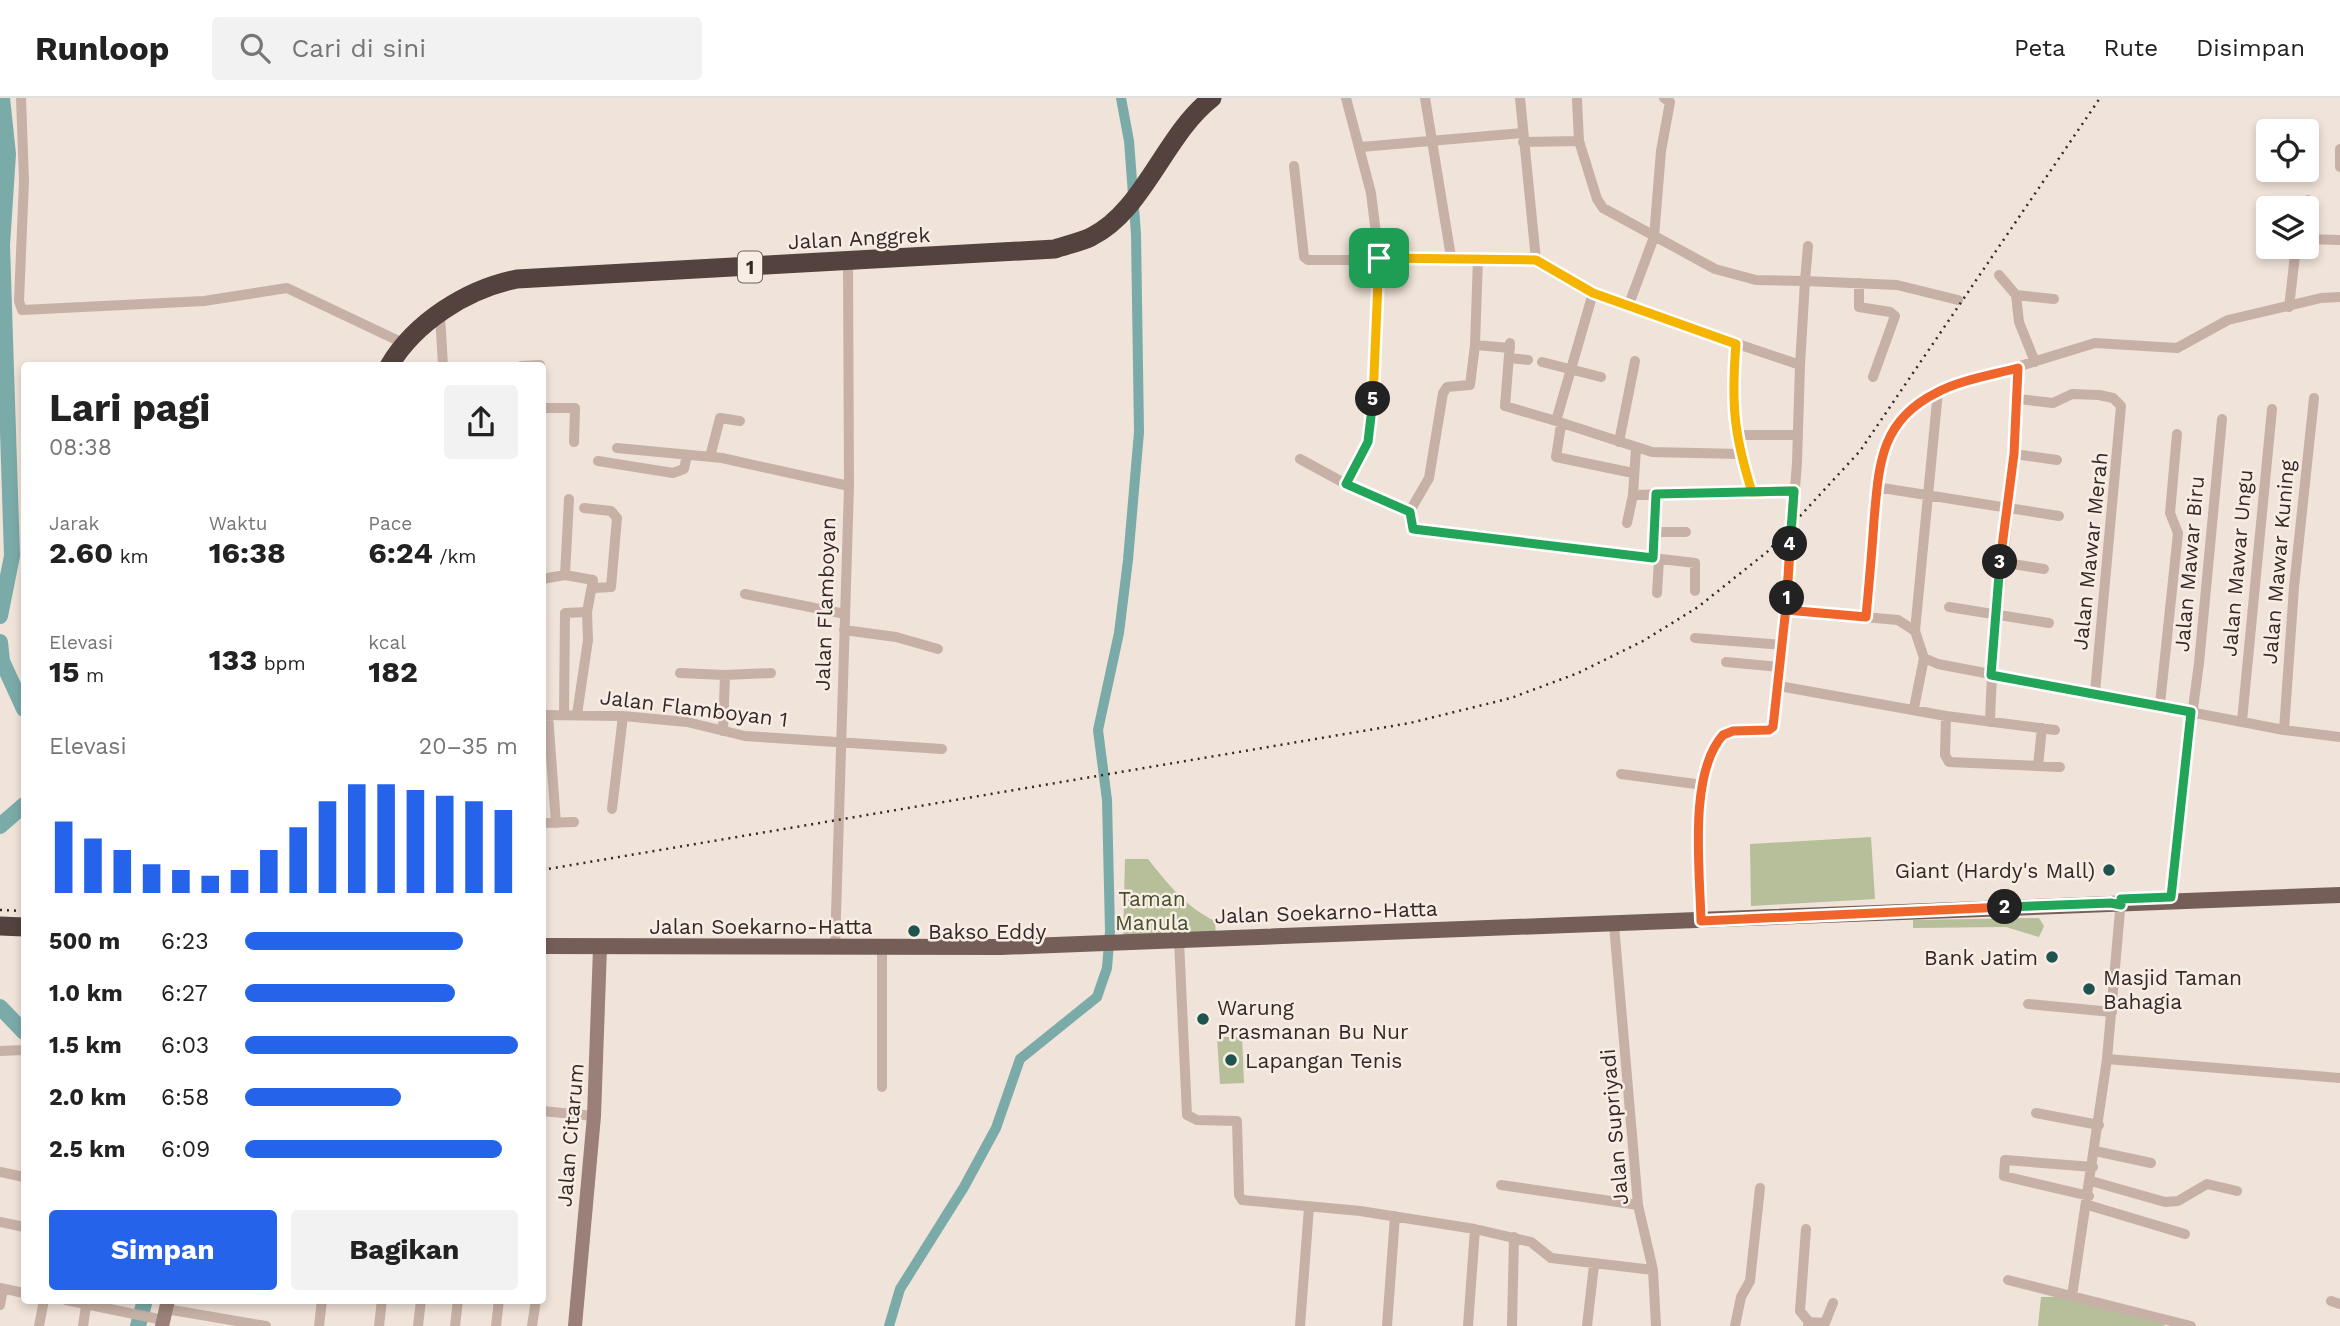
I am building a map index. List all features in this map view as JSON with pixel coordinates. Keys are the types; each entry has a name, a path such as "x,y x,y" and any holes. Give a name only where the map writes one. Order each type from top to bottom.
{"highway":[{"name":"Jalan Anggrek","path":"391,362 403,343 422,325 482,289 517,279 1055,249 1092,236 1110,224 1191,118 1212,98"},
{"path":"0,926 21,927"}],"main road":[{"path":"2118,902 2340,889"},
{"path":"2118,902 2340,895"},
{"name":"Jalan Soekarno-Hatta","path":"546,946 882,949 1626,924 2118,902"}],"street":[{"path":"21,98 24,181 19,301 22,310 204,301 287,288 403,343"},
{"path":"1346,98 1371,193 1379,258 1376,365 1368,442 1346,484"},
{"path":"1426,98 1451,257"},
{"path":"1520,98 1537,248 1536,260"},
{"path":"1628,307 1654,237 1661,151 1670,102 1664,98"},
{"path":"1577,100 1579,141 1600,204 1697,262 1756,280 1859,283 1923,289 1958,300"},
{"path":"1361,147 1523,138 1579,141"},
{"path":"2340,149 2340,167"},
{"path":"1294,166 1304,257 1308,260 1451,257 1536,260 1593,293 1628,307 1800,365"},
{"path":"2319,239 2340,240"},
{"path":"1701,921 1700,822 1703,785 1713,750 1723,735 1733,731 1769,730 1773,727 1786,610 1808,246"},
{"path":"1478,259 1475,345 1469,386 1447,387 1443,393 1429,478 1410,512 1413,529 1695,563 1695,592"},
{"path":"2289,307 2295,259"},
{"name":"Jalan Flamboyan","path":"835,948 849,486 848,261"},
{"path":"1999,275 2016,295 2019,322 2035,362"},
{"path":"1859,283 1859,307 1890,312 1895,316 1873,377"},
{"path":"1593,293 1558,423 1556,457 1633,473"},
{"path":"2016,295 2054,299"},
{"path":"1866,617 1876,487 1882,452 1888,438 1908,412 1938,391 2095,343 2178,348 2221,323 2340,297"},
{"path":"440,315 443,362"},
{"path":"1736,344 1732,405 1735,435 1752,492"},
{"path":"1475,345 1510,350 1528,360"},
{"path":"1510,350 1505,406 1652,452 1740,454"},
{"path":"1619,442 1635,361"},
{"path":"1542,362 1601,377"},
{"path":"1990,722 1995,614 2014,454 2018,368"},
{"path":"1914,708 1924,659 1915,631 1938,391"},
{"name":"Jalan Mawar Merah","path":"2018,399 2053,403 2072,394 2099,395 2117,400 2122,414 2095,692"},
{"name":"Jalan Mawar Kuning","path":"2284,730 2294,587 2314,398"},
{"path":"546,408 575,408 574,442"},
{"name":"Jalan Mawar Ungu","path":"2242,721 2272,409"},
{"path":"710,457 720,418 740,421"},
{"name":"Jalan Mawar Biru","path":"2171,897 2191,712 2199,663 2222,419"},
{"path":"2160,704 2178,533 2169,513 2177,434"},
{"path":"1735,435 1798,435"},
{"path":"617,448 710,457 849,486"},
{"path":"1627,523 1633,495 1636,448"},
{"path":"598,461 673,473 684,469 687,454"},
{"path":"2014,454 2057,460"},
{"path":"1300,460 1410,512"},
{"path":"1876,487 2059,516"},
{"path":"1633,495 1794,491"},
{"path":"1656,494 1657,593"},
{"path":"565,575 569,499"},
{"path":"584,508 611,511 617,518 611,587 594,589"},
{"path":"1655,532 1686,532"},
{"path":"2000,562 2043,569"},
{"path":"546,578 565,575 589,577 593,580 594,589 587,612 587,649 578,714"},
{"path":"745,594 845,614"},
{"path":"1949,607 2049,624"},
{"path":"1786,610 1898,621 1915,631"},
{"path":"564,714 565,613 587,612"},
{"path":"844,631 896,637 939,649"},
{"path":"1695,638 1783,645"},
{"path":"1924,659 1991,675 2160,704 2284,730 2340,737"},
{"path":"1726,662 1781,667"},
{"path":"680,673 771,673"},
{"path":"723,731 725,675"},
{"path":"1779,686 1914,708 1946,716 2055,730"},
{"name":"Jalan Flamboyan 1","path":"546,715 623,716 687,722 762,737 942,749"},
{"path":"612,809 623,716"},
{"path":"1946,716 1945,755 1949,762 2060,767"},
{"path":"546,725 556,822"},
{"path":"2038,766 2042,728"},
{"path":"1621,774 1703,785"},
{"path":"546,823 574,822"},
{"path":"2073,1296 2090,1193 2107,1059 2118,902"},
{"name":"Jalan Supriyadi","path":"1626,924 1639,1205 1653,1270 1656,1326"},
{"path":"1179,940 1187,1115 1196,1120 1237,1121 1240,1199 1395,1216 1475,1229 1531,1242 1551,1258 1653,1270"},
{"name":"Jalan Citarum","path":"575,1326 594,1116 600,948"},
{"path":"882,949 882,1087"},
{"path":"2028,1004 2112,1012"},
{"path":"0,1051 21,1050"},
{"path":"2107,1059 2340,1078"},
{"path":"546,1111 594,1116"},
{"path":"2036,1114 2099,1125"},
{"path":"2095,1151 2151,1163"},
{"path":"2093,1167 2005,1160 2004,1176 2090,1193 2165,1202 2178,1201 2207,1184 2237,1192"},
{"path":"0,1172 21,1176"},
{"path":"1501,1185 1639,1205"},
{"path":"1735,1326 1741,1297 1750,1281 1760,1188"},
{"path":"2090,1193 2185,1234"},
{"path":"1300,1326 1309,1207"},
{"path":"1387,1326 1395,1216"},
{"path":"0,1222 21,1226"},
{"path":"1468,1326 1475,1229"},
{"path":"1806,1229 1800,1311 1808,1324 1825,1324 1833,1303"},
{"path":"1512,1326 1514,1237"},
{"path":"1587,1326 1594,1265"},
{"path":"2008,1280 2191,1326"},
{"path":"0,1305 1,1289 21,1292"},
{"path":"39,1326 43,1304"},
{"path":"83,1326 87,1304"},
{"path":"95,1304 135,1314 264,1326"},
{"path":"319,1326 322,1304"},
{"path":"379,1326 382,1304"},
{"path":"418,1326 421,1304"},
{"path":"455,1326 458,1304"},
{"path":"496,1326 499,1304"},
{"path":"532,1326 535,1304"}],"green space":[{"path":"1871,837 1875,899 1751,906 1750,844"},
{"name":"Taman Manula","path":"1125,859 1148,859 1187,902 1215,921 1216,938 1123,940"},
{"path":"2039,918 2044,926 2039,937 2006,927 1913,928 1913,920"},
{"name":"Lapangan Tenis","path":"1217,1037 1242,1037 1244,1083 1220,1084"},
{"path":"2041,1297 2073,1297 2166,1321 2164,1326 2038,1326"}],"waterway":[{"path":"0,616 12,556 2,245 8,154 2,98"},
{"path":"889,1326 900,1289 964,1187 996,1128 1020,1059 1097,997 1107,968 1110,931 1107,800 1098,730 1119,633 1139,432 1136,234 1129,141 1121,98"},
{"path":"0,642 2,661 21,702"},
{"path":"0,826 21,808"},
{"path":"0,1007 21,1029"},
{"path":"138,1326 144,1304"}],"railway":[{"path":"546,869 1410,723 1511,698 1578,673 1643,641 1698,607 1767,552 1860,451 2100,98"},
{"path":"0,910 21,911"}],"place":[{"name":"Giant (Hardy's Mall)","path":"2109,870"},
{"name":"Bakso Eddy","path":"914,931"},
{"name":"Bank Jatim","path":"2052,957"},
{"name":"Masjid Taman Bahagia","path":"2089,989"},
{"name":"Warung Prasmanan Bu Nur","path":"1203,1019"},
{"name":"Lapangan Tenis","path":"1231,1060"}],"route":[{"path":"1379,258 1376,365 1368,442 1346,484 1410,512 1413,529 1653,558 1656,494 1752,492 1794,491 1790,528 1786,610 1866,617 1876,487 1882,452 1888,438 1908,412 1938,391 2018,368 2014,454 1995,614 1991,675 2160,704 2191,712 2176,829 2171,897 2121,899 2121,905 2060,904 1701,921 1701,797 1713,750 1720,738 1727,733 1769,730 1773,727 1786,610 1794,491 1752,492 1735,435 1732,405 1736,344 1593,293 1536,260 1379,258"}]}
